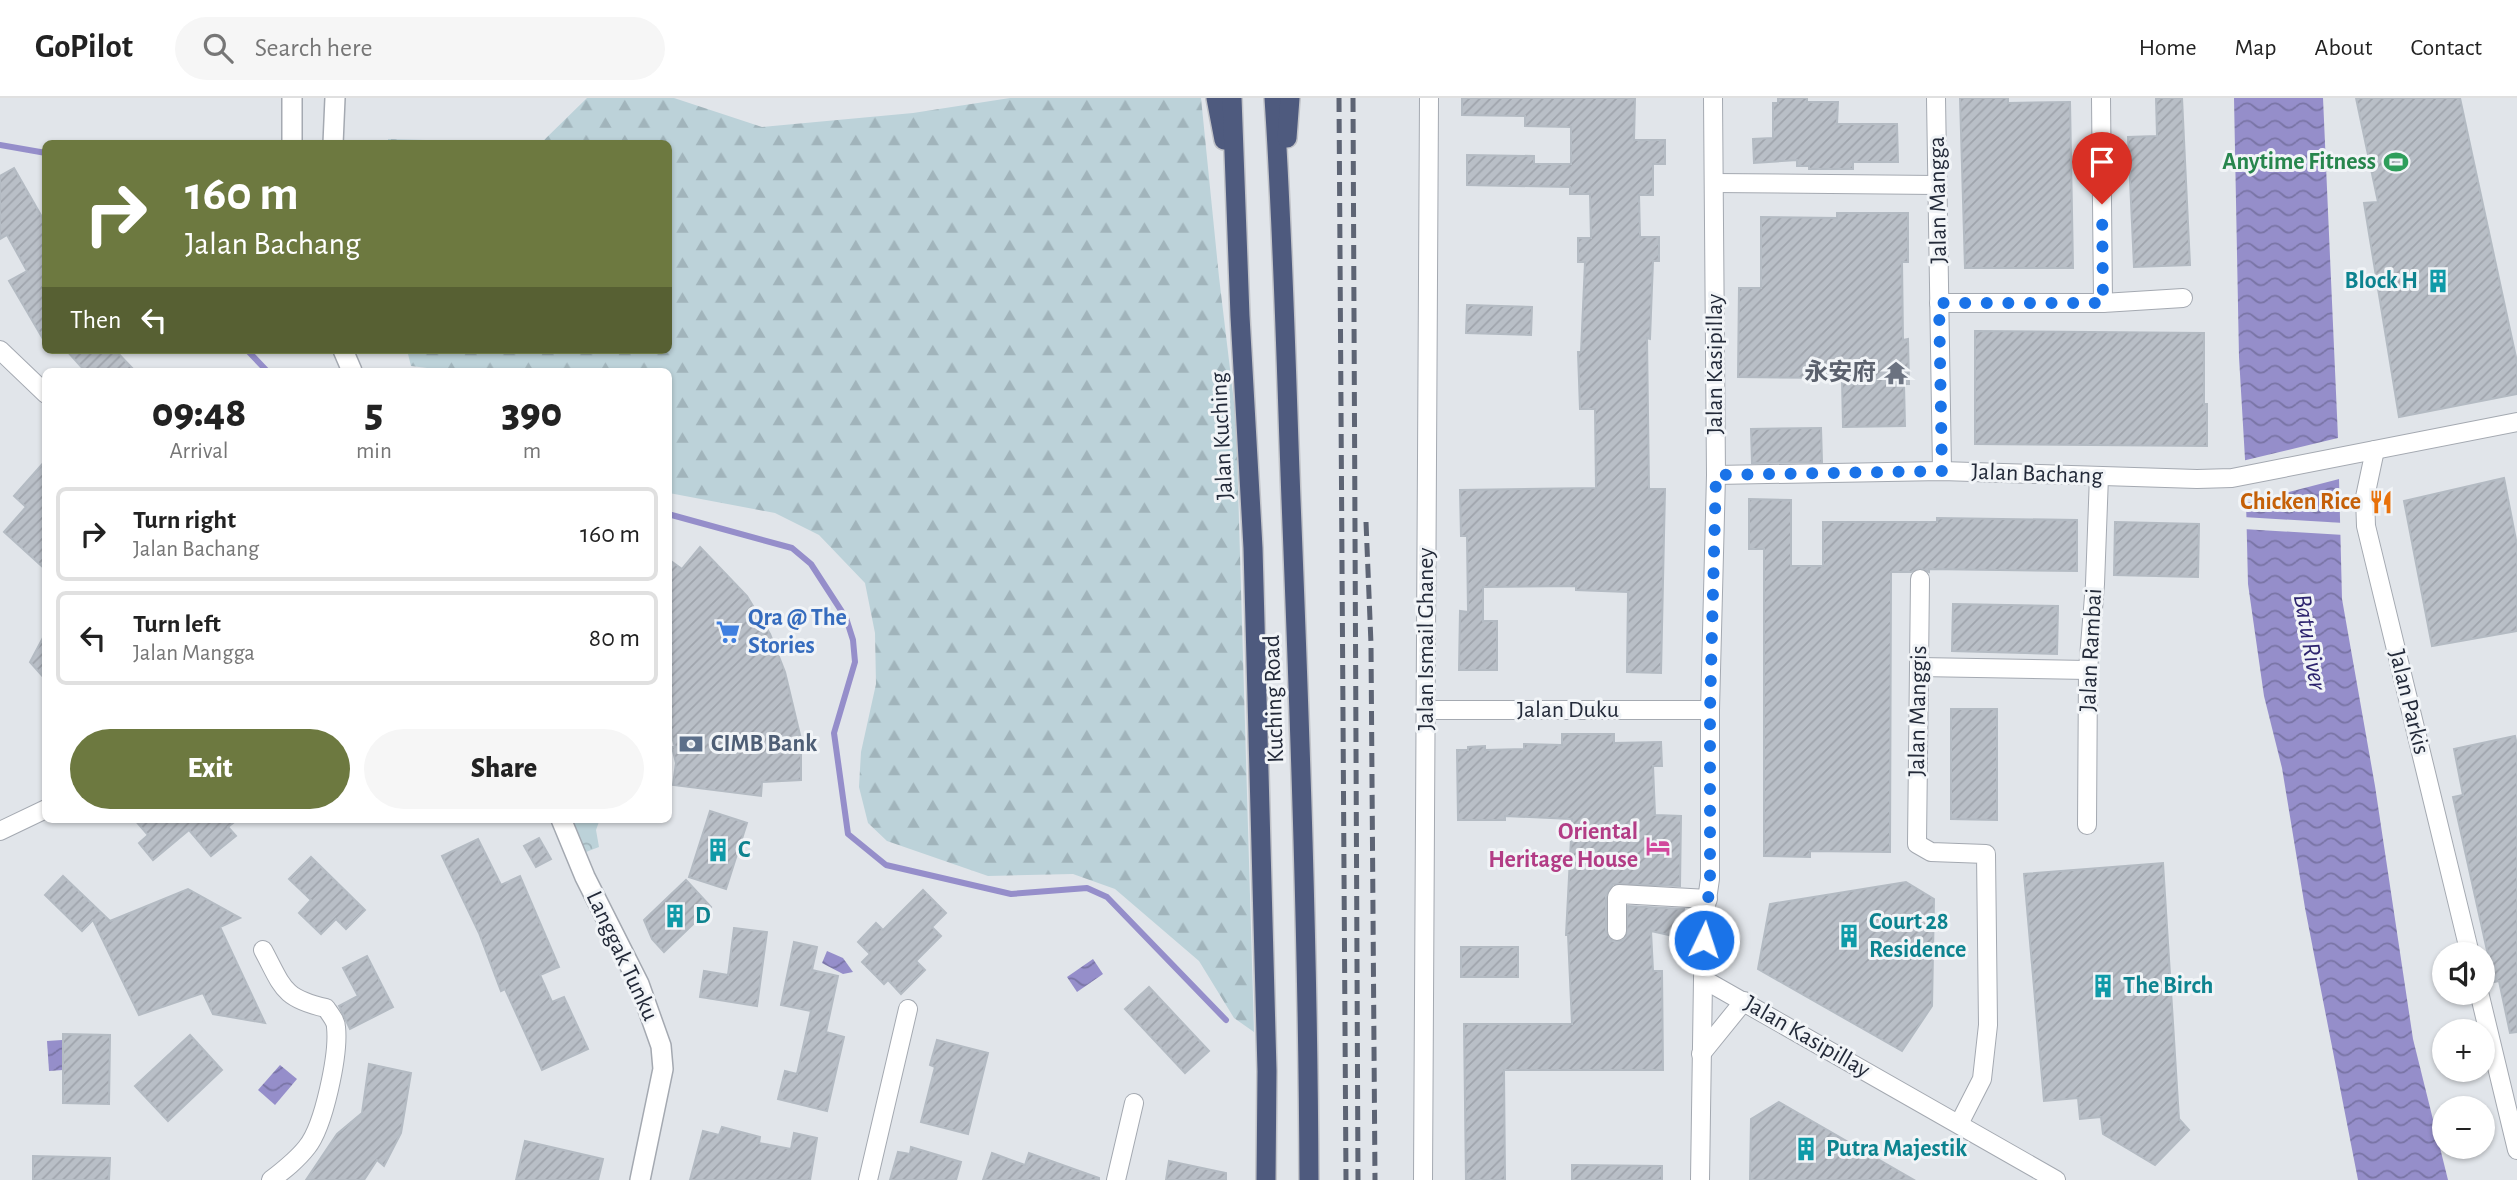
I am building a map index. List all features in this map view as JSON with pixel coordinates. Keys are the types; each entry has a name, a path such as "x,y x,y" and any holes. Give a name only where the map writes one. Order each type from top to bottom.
{"highway":[{"path":"1216,98 1236,206"},
{"name":"Jalan Kuching","path":"1232,98 1253,548 1267,1072 1266,1180"},
{"path":"1274,98 1282,216"},
{"path":"1282,216 1290,98"},
{"name":"Kuching Road","path":"1282,216 1307,983 1309,1180"}],"street":[{"path":"292,98 292,140"},
{"path":"334,140 335,98"},
{"name":"Jalan Ismail Ghaney","path":"1423,1180 1429,98"},
{"name":"Jalan Kasipillay","path":"1713,98 1716,475 1710,710 1710,880 1704,920 1703,979 2056,1180"},
{"name":"Jalan Mangga","path":"1936,98 1942,471"},
{"path":"2101,98 2103,303"},
{"path":"1714,183 1937,185"},
{"path":"1939,303 2103,303 2183,298"},
{"path":"0,350 42,390"},
{"name":"Jalan Bachang","path":"1716,475 1942,471 2232,478 2342,454 2517,422"},
{"name":"Jalan Parkis","path":"2375,450 2365,497 2366,527 2467,942"},
{"name":"Jalan Rambai","path":"2087,825 2088,670 2095,584 2099,476"},
{"name":"Jalan Manggis","path":"1920,579 1916,844 1931,852 1986,854 1988,1025 1982,1079 1959,1124"},
{"path":"1919,667 2088,670"},
{"name":"Jalan Duku","path":"1425,709 1710,710"},
{"path":"0,831 42,811"},
{"name":"Langgak Tunku","path":"563,823 585,877 639,984 661,1046 663,1069 640,1180"},
{"path":"1617,931 1619,894 1708,899"},
{"path":"263,950 282,986 294,998 326,1008 336,1025 332,1074 323,1114 308,1146 271,1180"},
{"path":"1699,1180 1703,979"},
{"path":"1700,1054 1744,1001"},
{"path":"2482,1005 2517,1150"},
{"path":"868,1180 908,1009"},
{"path":"1116,1180 1134,1103"}],"green space":[{"path":"587,98 674,98 762,127 913,113 1010,98 1201,98 1236,419 1254,1032 1234,1018 1199,961 1115,889 1073,874 988,876 887,841 868,823 859,787 861,752 876,684 875,633 865,583 819,535 775,513 672,494 672,368 411,366 408,354 672,354 672,140 544,140"},
{"path":"572,823 599,823 596,830 599,847 586,852"}],"water":[{"name":"Batu River","path":"2234,98 2323,98 2338,438 2342,599 2375,786 2413,1039 2432,1116 2432,1159 2443,1159 2448,1180 2358,1180 2305,908 2282,768 2264,696 2248,584 2239,357"},
{"path":"827,951 843,958 853,972 843,974 822,963"},
{"path":"1093,959 1103,974 1077,992 1067,977"},
{"path":"62,1040 63,1070 49,1071 47,1041"},
{"path":"280,1065 297,1079 275,1105 258,1090"}],"pier":[{"path":"2342,437 2343,478 2243,504 2242,461"},
{"path":"2243,517 2344,523 2344,535 2243,529"}],"building":[{"path":"1462,98 1635,98 1634,140 1665,140 1665,164 1653,164 1653,195 1639,195 1640,237 1659,237 1659,261 1653,261 1650,339 1647,338 1649,489 1665,489 1661,673 1627,672 1628,592 1576,590 1576,586 1483,587 1483,621 1497,621 1497,670 1459,670 1460,611 1468,612 1467,536 1461,536 1460,490 1596,488 1595,409 1580,409 1578,352 1581,352 1585,262 1578,262 1578,238 1591,238 1590,194 1570,194 1570,187 1467,185 1467,155 1534,156 1534,164 1571,164 1571,127 1525,126 1525,116 1462,115"},
{"path":"1778,98 1838,102 1837,124 1897,124 1898,162 1853,162 1853,169 1809,169 1809,166 1797,166 1797,160 1754,163 1753,139 1773,138 1773,103 1778,103"},
{"path":"1960,98 2008,98 2008,103 2070,102 2073,268 1965,268"},
{"path":"2156,98 2182,98 2190,265 2134,267 2128,137 2157,136"},
{"name":"Block H","path":"2356,98 2460,98 2517,362 2517,394 2399,417 2364,203 2378,202"},
{"path":"14,168 42,217 42,337 9,281 27,271 7,235 0,239 0,176"},
{"path":"1837,213 1908,213 1908,262 1902,262 1903,340 1908,339 1909,384 1904,384 1905,426 1843,427 1842,378 1738,377 1739,288 1761,288 1761,217 1837,218"},
{"path":"1467,305 1532,307 1531,335 1466,333"},
{"path":"1975,331 2204,333 2207,446 1975,444"},
{"path":"70,354 119,354 132,368 82,368"},
{"path":"1821,428 1822,462 1752,463 1751,429"},
{"path":"42,464 42,566 4,532 26,507 14,496"},
{"path":"2504,478 2517,545 2517,631 2432,646 2404,501"},
{"path":"1749,499 1791,500 1791,566 1823,566 1823,522 1937,522 1937,518 2077,520 2077,571 1929,569 1929,572 1919,568 1911,572 1891,572 1890,852 1810,851 1810,857 1764,856 1764,549 1749,549"},
{"path":"2115,522 2199,524 2198,577 2114,575"},
{"path":"700,547 747,596 770,634 785,672 801,739 801,780 762,782 761,796 673,785 676,763 672,747 675,747 672,737 672,562 682,569"},
{"path":"1953,604 2058,606 2057,654 1952,651"},
{"path":"42,640 42,676 30,662"},
{"path":"1951,709 1997,709 1997,820 1951,819"},
{"path":"1562,734 1614,734 1614,743 1661,742 1662,766 1653,766 1655,815 1681,816 1680,886 1613,884 1606,896 1606,931 1612,941 1622,941 1626,937 1628,906 1684,909 1678,937 1651,931 1653,971 1662,971 1663,1070 1504,1070 1505,1180 1466,1180 1464,1024 1572,1024 1566,935 1572,819 1505,816 1505,820 1458,820 1457,750 1485,746 1485,750 1524,749 1524,744 1562,745"},
{"path":"2515,736 2517,1032 2510,1033 2499,981 2495,982 2495,942 2485,942 2453,797 2463,795 2454,749"},
{"name":"C","path":"710,811 747,823 726,889 689,877"},
{"path":"138,823 233,823 228,827 236,836 211,856 189,830 153,860 139,843 148,835"},
{"path":"539,838 551,859 536,867 524,846"},
{"path":"478,839 501,885 520,876 559,967 540,975 552,1002 564,997 588,1049 542,1070 505,989 501,991 479,933 442,856"},
{"path":"311,857 365,910 346,929 336,919 321,934 299,913 311,900 289,879"},
{"name":"The Birch","path":"2163,863 2179,1119 2189,1130 2155,1165 2103,1134 2101,1117 2080,1119 2078,1098 2044,1101 2024,874"},
{"path":"63,876 110,921 188,889 240,918 220,927 265,1023 213,1014 203,993 139,1015 93,920 82,931 45,895"},
{"name":"D","path":"686,880 711,907 664,952 652,939 644,920"},
{"name":"Court 28 Residence","path":"1906,882 1934,899 1932,1006 1902,1051 1758,969 1770,904"},
{"path":"923,890 946,913 932,927 941,936 916,961 925,970 901,994 888,980 884,984 862,962 870,954 858,942 876,923 883,930"},
{"path":"734,928 767,932 757,1006 700,997 704,971 728,975"},
{"path":"794,942 817,947 812,970 838,976 826,1032 844,1037 827,1111 778,1099 785,1071 797,1074 811,1011 781,1005"},
{"path":"1461,947 1518,947 1518,977 1461,977"},
{"path":"367,956 393,1007 350,1029 339,1006 358,996 343,968"},
{"path":"1149,987 1209,1051 1185,1073 1125,1009"},
{"path":"63,1034 110,1035 109,1104 63,1103"},
{"path":"190,1035 222,1070 168,1121 135,1086"},
{"path":"937,1040 988,1053 968,1134 921,1122 935,1067 930,1065"},
{"path":"369,1064 411,1073 401,1133 384,1166 377,1160 364,1180 306,1180 337,1134 362,1113"},
{"name":"Putra Majestik","path":"1779,1102 1914,1180 1750,1180 1751,1119"},
{"path":"722,1127 760,1137 759,1143 791,1149 794,1133 817,1138 810,1180 690,1180 703,1131 719,1135"},
{"path":"525,1141 603,1159 598,1180 516,1180"},
{"path":"911,1147 961,1162 956,1180 890,1180 898,1152 910,1154"},
{"path":"992,1153 1025,1165 1029,1153 1099,1180 983,1180"},
{"path":"33,1156 110,1158 109,1180 33,1180"},
{"path":"1169,1161 1226,1173 1226,1180 1166,1180"},
{"path":"1572,1165 1662,1166 1662,1180 1572,1180"}],"waterway":[{"path":"0,145 42,152"},
{"path":"251,354 264,368"},
{"path":"672,515 792,548 811,564 846,618 853,640 855,662 834,733 848,834 886,865 1011,894 1087,888 1107,897 1226,1020"}],"railway":[{"path":"1339,98 1346,1180"},
{"path":"1353,98 1358,1180"},
{"path":"1366,522 1371,644 1375,1180"}],"place":[{"name":"Anytime Fitness","path":"2396,162"},
{"name":"Block H","path":"2438,281"},
{"name":"永安府","path":"1896,373"},
{"name":"Chicken Rice","path":"2381,502"},
{"name":"Qra @ The Stories","path":"728,632"},
{"name":"CIMB Bank","path":"691,744"},
{"name":"Oriental Heritage House","path":"1658,846"},
{"name":"C","path":"718,850"},
{"name":"D","path":"675,916"},
{"name":"Court 28 Residence","path":"1849,936"},
{"name":"The Birch","path":"2103,986"},
{"name":"Putra Majestik","path":"1806,1149"}],"route":[{"path":"1704,940 1710,880 1710,710 1716,475 1942,471 1939,303 2103,303 2102,204"}]}
